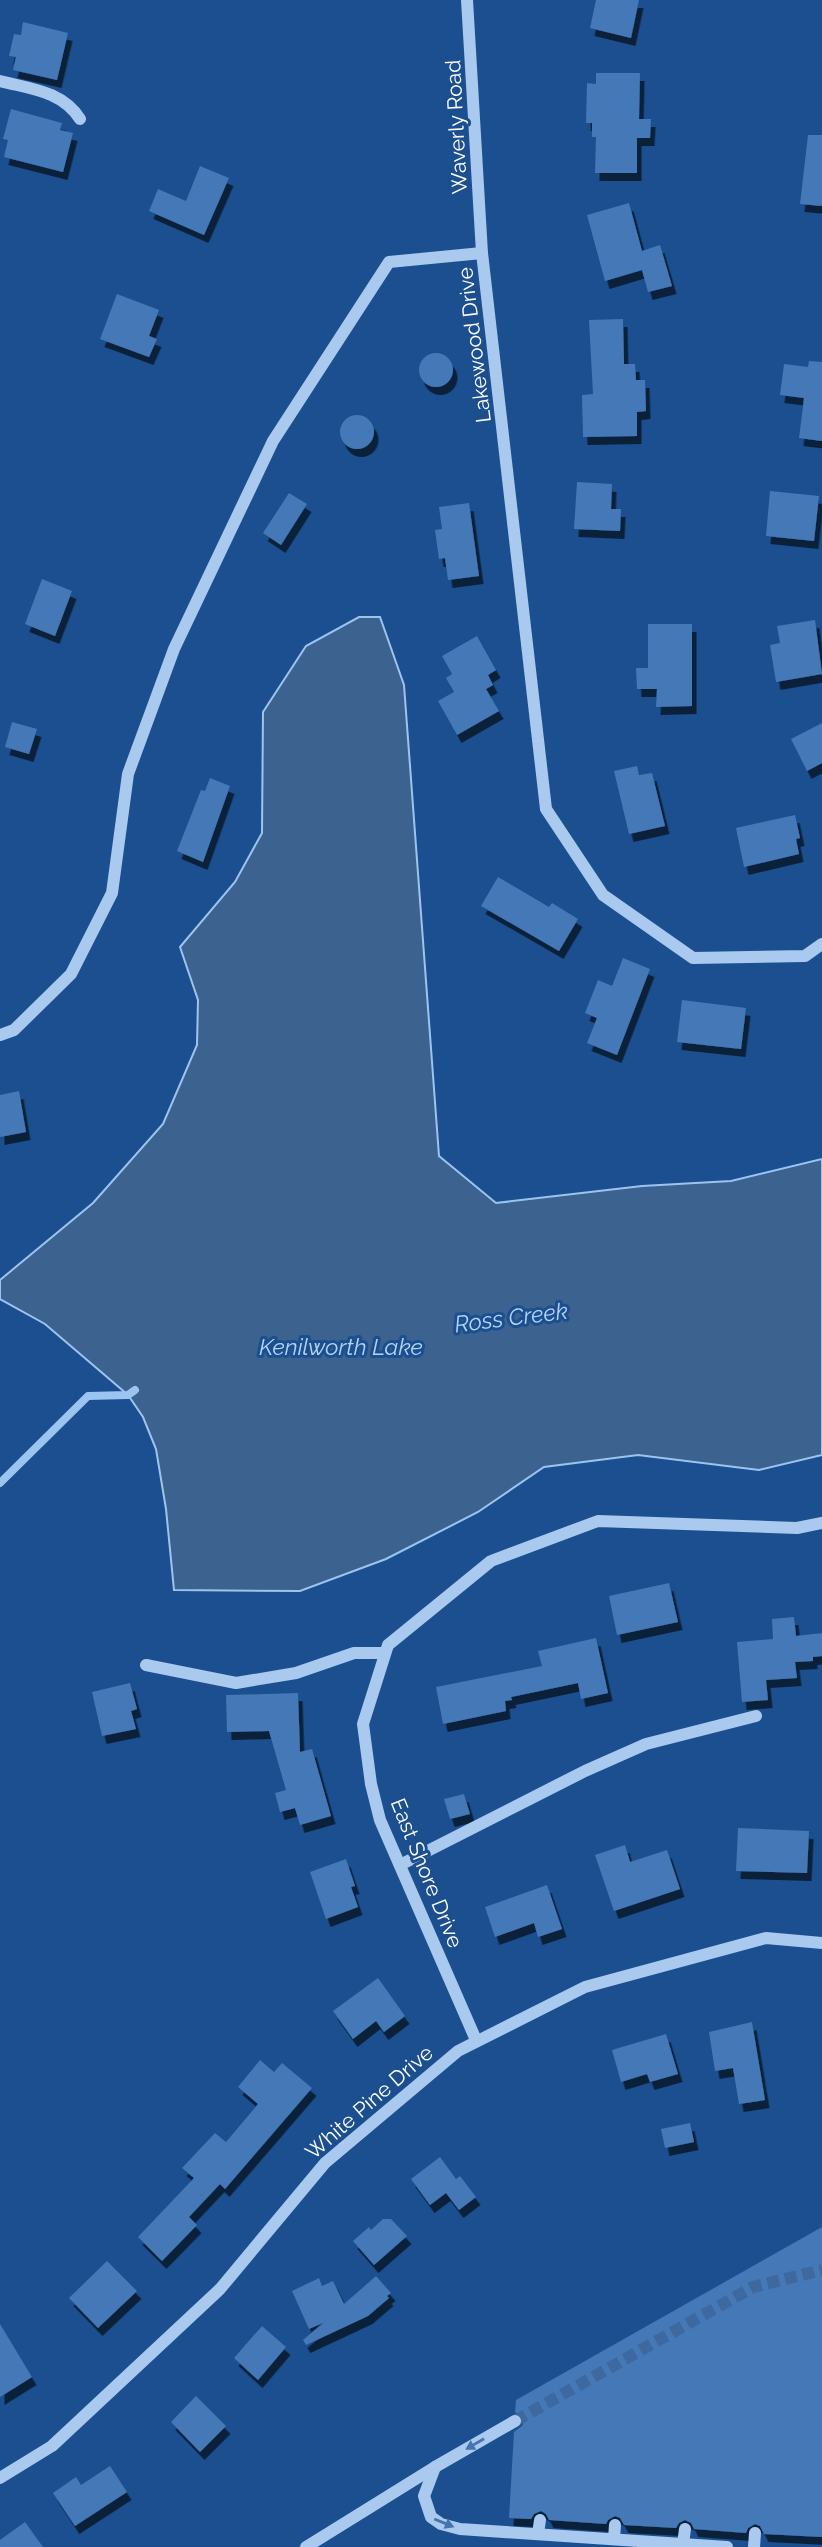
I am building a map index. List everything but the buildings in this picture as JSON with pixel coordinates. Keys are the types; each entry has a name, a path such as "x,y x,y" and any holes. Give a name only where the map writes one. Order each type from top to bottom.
{"street":[{"name":"Waverly Road","path":"467,0 482,253"},
{"path":"0,81 51,94 65,101 80,119"},
{"name":"Lakewood Drive","path":"0,1035 14,1030 71,974 111,894 128,774 174,649 273,440 389,262 482,253 546,809 603,895 693,958 805,956 822,944"},
{"name":"East Shore Drive","path":"476,2040 380,1820 371,1784 363,1724 388,1645 491,1561 597,1521 797,1528 822,1523"},
{"path":"146,1665 236,1683 296,1673 354,1653 385,1653"},
{"path":"400,1865 585,1771 646,1744 756,1716"},
{"name":"White Pine Drive","path":"0,2479 52,2446 220,2288 324,2163 458,2050 585,1987 766,1938 822,1942"},
{"path":"306,2547 322,2542 435,2466 515,2421"},
{"path":"435,2466 424,2496 431,2517 441,2524 460,2529 727,2547"},
{"path":"538,2534 540,2520"},
{"path":"614,2539 615,2525"},
{"path":"683,2544 685,2529"},
{"path":"754,2547 755,2533"}],"water":[{"name":"Kenilworth Lake","path":"359,617 380,617 404,685 439,1156 496,1203 642,1186 731,1181 822,1159 822,1455 759,1470 638,1455 544,1467 478,1512 386,1559 300,1591 174,1590 166,1509 156,1449 143,1417 128,1395 45,1324 0,1299 0,1280 93,1203 163,1124 197,1045 198,1000 180,947 235,882 262,833 263,712 306,646"}],"waterway":[{"name":"Ross Creek","path":"0,1483 88,1396 128,1395 135,1390"}],"tunnel":[{"path":"515,2421 753,2287 822,2270"}]}
